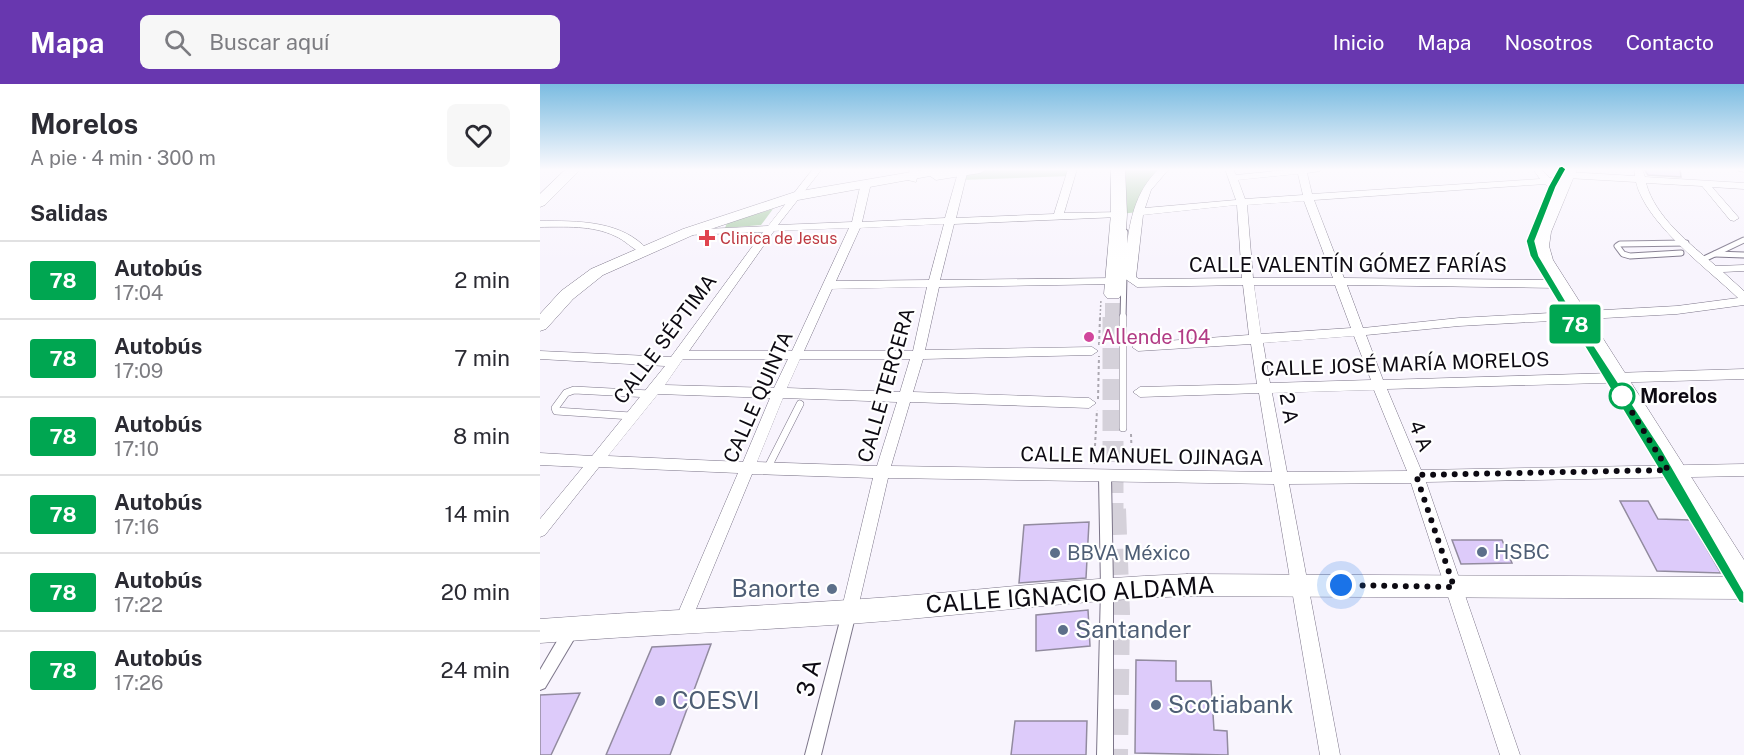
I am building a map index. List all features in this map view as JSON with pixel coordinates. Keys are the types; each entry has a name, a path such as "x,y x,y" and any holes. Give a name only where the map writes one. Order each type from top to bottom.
{"main road":[{"path":"540,325 582,283 597,272 688,232 781,200"},
{"path":"1109,285 1124,220 1122,200"},
{"path":"1553,200 1541,246 1555,284 1615,377 1743,589"},
{"name":"CALLE IGNACIO ALDAMA","path":"540,631 683,620 849,612 1107,588 1186,585 1312,588 1743,589"}],"street":[{"name":"CALLE SÉPTIMA","path":"540,530 652,391 791,200"},
{"name":"CALLE QUINTA","path":"683,620 780,392 856,225 862,200"},
{"name":"CALLE TERCERA","path":"849,612 882,472 918,355 951,221 954,200"},
{"path":"1058,218 1063,200"},
{"path":"1139,212 1145,200"},
{"path":"1139,212 1264,200"},
{"name":"4 A","path":"1309,200 1378,383 1416,475 1510,755"},
{"path":"1649,200 1656,213 1684,248 1716,269 1744,299"},
{"path":"1719,200 1734,218"},
{"name":"2 A","path":"1241,202 1256,340 1281,478 1312,588 1330,755"},
{"name":"CALLE VALENTÍN GÓMEZ FARÍAS","path":"1139,212 1133,235 1130,278 1137,283 1340,281 1555,284"},
{"path":"688,232 1058,218 1124,220"},
{"path":"540,224 608,227 629,237 643,250"},
{"path":"1716,269 1744,268"},
{"path":"830,285 934,283 1109,285"},
{"path":"1137,347 1256,340 1573,314 1666,311 1744,299"},
{"path":"540,355 675,359 797,354 918,355 1092,351"},
{"name":"CALLE JOSÉ MARÍA MORELOS","path":"1140,392 1378,383 1744,374"},
{"path":"652,391 780,392 1089,403"},
{"name":"CALLE MANUEL OJINAGA","path":"540,459 882,472 1281,478 1744,470"},
{"path":"1099,476 1107,588 1105,755"},
{"name":"3 A","path":"813,755 849,612"},
{"path":"540,683 572,629"}],"lane":[{"path":"1123,428 1124,200"},
{"path":"1704,259 1744,240"},
{"path":"1620,244 1684,248 1630,256 1623,254 1617,246 1620,244"},
{"path":"1715,254 1744,255"},
{"path":"631,416 556,411 555,408 566,393 574,390 652,391"},
{"path":"768,467 800,404"}],"path":[{"path":"1099,476 1109,285"}],"green space":[{"path":"1119,200 1145,200 1139,212 1119,214"},
{"path":"773,209 761,225 725,228 727,223"}],"building":[{"path":"1620,501 1648,501 1658,519 1690,520 1721,573 1657,571"},
{"name":"BBVA México","path":"1089,522 1086,578 1019,583 1024,525"},
{"name":"HSBC","path":"1452,540 1502,540 1512,563 1461,564"},
{"name":"Santander","path":"1088,610 1090,646 1036,651 1036,615"},
{"name":"COESVI","path":"711,644 670,755 606,755 652,647"},
{"path":"1136,660 1176,661 1176,681 1211,681 1214,730 1227,731 1228,755 1135,753"},
{"path":"580,693 551,755 540,755 540,695"},
{"path":"1015,721 1087,721 1086,755 1011,755"}],"tunnel":[{"path":"1113,294 1113,509"},
{"path":"1113,509 1117,613 1115,755"}],"bus line":[{"name":"78","path":"1547,200 1530,241 1535,256 1568,314 1610,377 1744,597"}],"place":[{"name":"Clinica de Jesus","path":"707,238"},
{"name":"Allende 104","path":"1089,337"},
{"name":"Morelos","path":"1622,396"},
{"name":"HSBC","path":"1482,552"},
{"name":"BBVA México","path":"1055,553"},
{"name":"Banorte","path":"832,589"},
{"name":"Santander","path":"1063,630"},
{"name":"COESVI","path":"660,701"},
{"name":"Scotiabank","path":"1156,705"}],"route":[{"path":"1341,585 1454,587 1416,475 1668,470 1622,396"}]}
